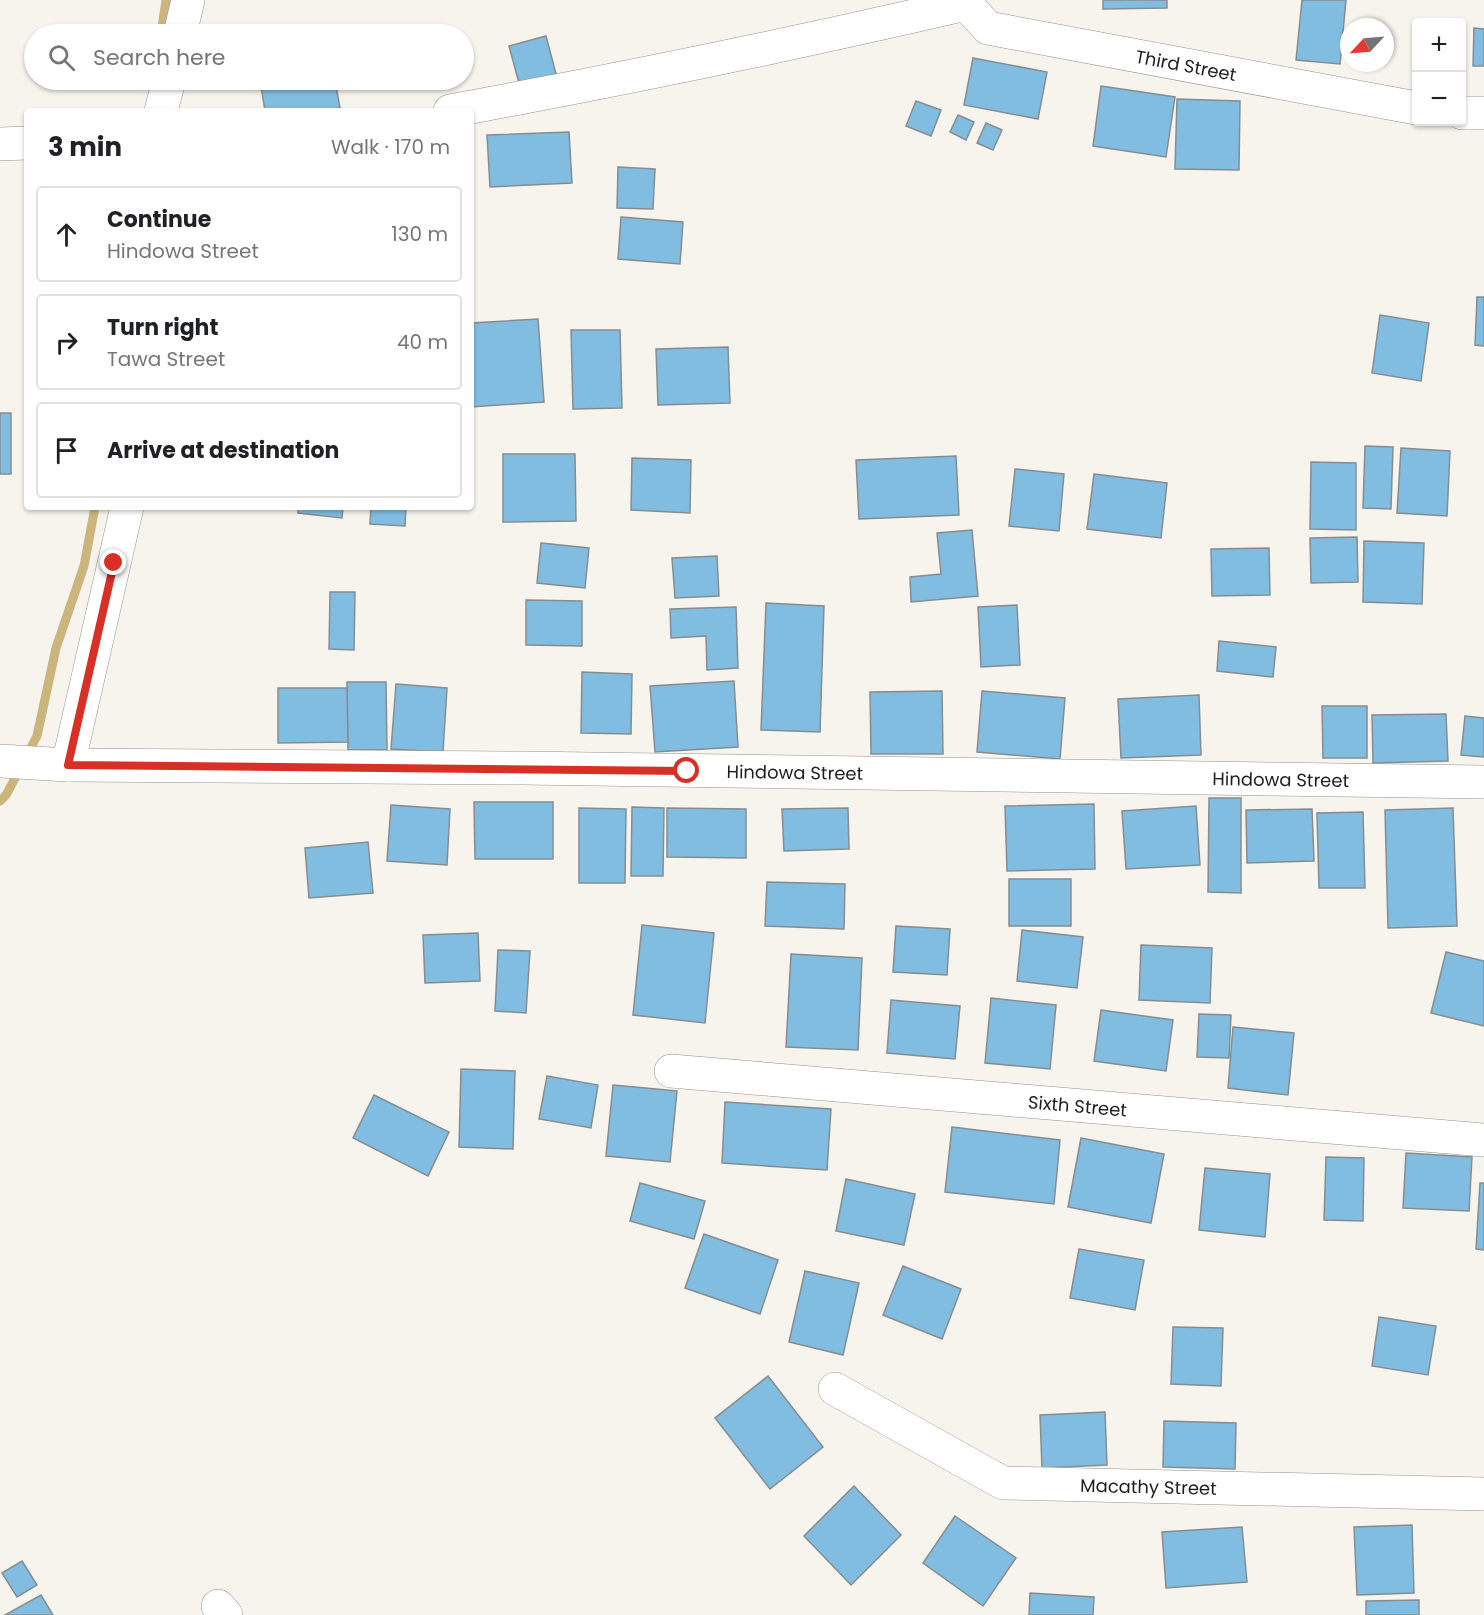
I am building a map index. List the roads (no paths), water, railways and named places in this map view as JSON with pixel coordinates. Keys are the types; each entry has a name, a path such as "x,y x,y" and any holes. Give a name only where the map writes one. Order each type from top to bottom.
{"street":[{"path":"182,24 188,0"},
{"path":"466,108 813,40 966,2"},
{"name":"Third Street","path":"966,2 988,28 1412,107"},
{"path":"162,108 166,90"},
{"path":"1466,113 1484,113"},
{"path":"0,144 24,143"},
{"path":"68,765 126,510"},
{"name":"Hindowa Street","path":"0,760 68,765 523,768 1484,782"},
{"name":"Sixth Street","path":"671,1071 1484,1140"},
{"name":"Macathy Street","path":"835,1389 1004,1483 1484,1494"}],"waterway":[{"path":"162,24 166,0"},
{"path":"27,755 37,736 56,648 84,566 94,510"},
{"path":"0,801 6,795 21,767"}]}
